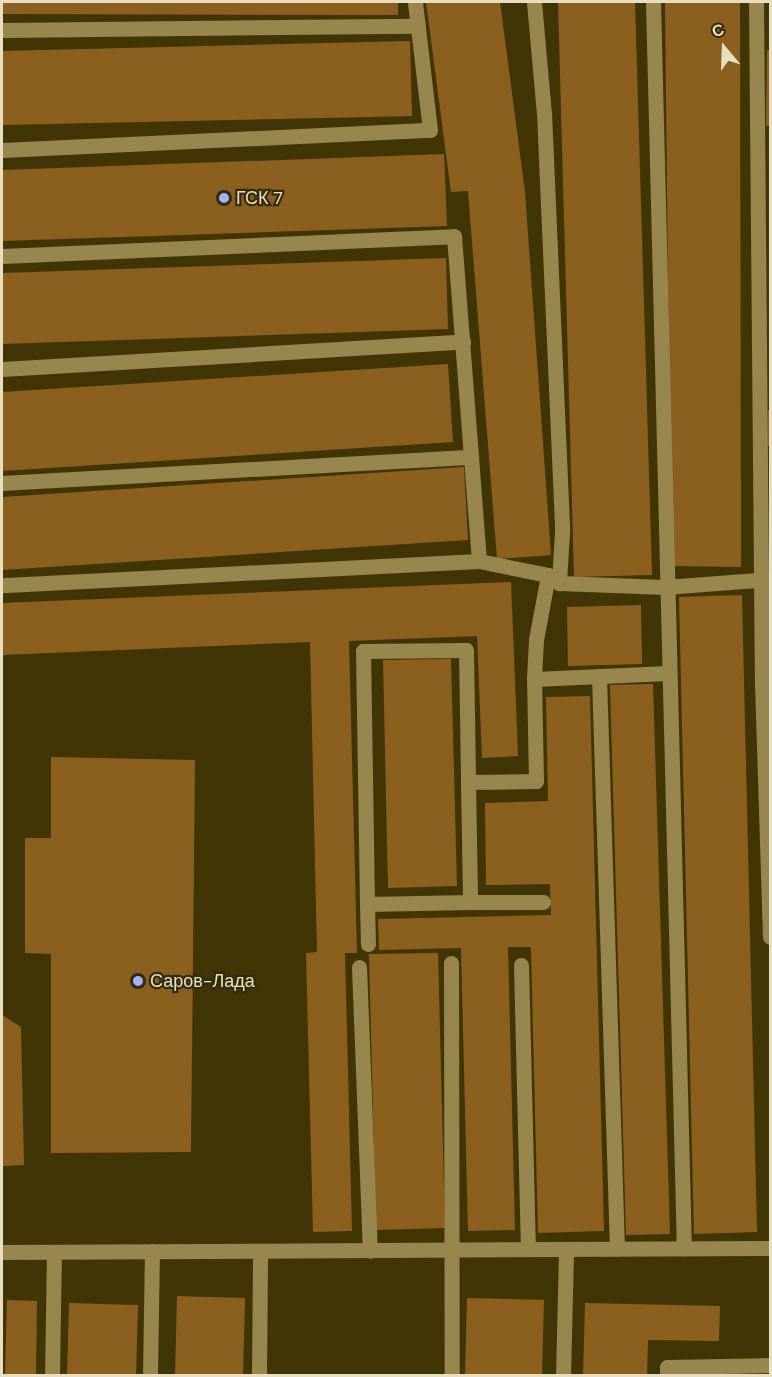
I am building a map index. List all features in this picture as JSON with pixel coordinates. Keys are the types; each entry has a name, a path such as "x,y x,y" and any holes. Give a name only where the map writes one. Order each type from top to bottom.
{"lane":[{"path":"2,150 430,130 415,2"},
{"path":"468,782 536,781 534,679 536,640 553,579 562,520 544,113 534,2"},
{"path":"652,2 665,587 684,1249"},
{"path":"756,2 764,36 766,682 771,938"},
{"path":"2,30 418,26"},
{"path":"2,256 454,236 479,561"},
{"path":"2,369 462,342"},
{"path":"2,483 471,457"},
{"path":"2,585 479,561 553,579 665,587 766,579"},
{"path":"368,944 363,651 466,650 470,903"},
{"path":"534,679 668,673"},
{"path":"600,676 617,1249"},
{"path":"367,904 543,902"},
{"path":"451,963 452,1376"},
{"path":"521,965 528,1250"},
{"path":"358,967 370,1251"},
{"path":"2,1252 771,1248"},
{"path":"563,1376 566,1249"},
{"path":"150,1376 152,1251"},
{"path":"259,1375 260,1251"},
{"path":"52,1376 54,1252"},
{"path":"667,1376 667,1367 771,1365"}],"building":[{"path":"2,2 398,2 398,15 2,14"},
{"path":"426,2 500,2 525,192 551,555 497,559 468,191 451,192"},
{"path":"558,2 635,2 652,575 574,577"},
{"path":"665,2 740,2 741,567 671,566"},
{"path":"410,41 412,116 2,125 2,51"},
{"path":"767,50 770,50 770,126 766,126"},
{"name":"ГСК 7","path":"444,154 447,226 2,241 2,170"},
{"path":"446,258 448,329 2,344 2,273"},
{"path":"448,364 453,442 2,471 2,392"},
{"path":"768,410 770,410 770,446 768,446"},
{"path":"464,467 468,540 2,570 2,497"},
{"path":"511,582 518,756 482,758 477,636 349,641 357,953 345,953 352,1231 313,1232 306,953 317,952 310,642 2,655 2,603"},
{"path":"742,595 757,1232 694,1234 679,597"},
{"path":"641,605 642,664 568,666 567,607"},
{"path":"451,659 457,886 388,888 383,660"},
{"path":"653,684 670,1234 626,1235 610,685"},
{"path":"590,696 604,1231 538,1233 531,947 508,947 515,1230 468,1231 461,948 379,950 378,919 551,915 550,884 486,885 485,803 548,801 546,697"},
{"path":"51,757 195,760 191,1152 51,1153 51,954 25,953 25,838 51,838"},
{"path":"438,953 445,1228 376,1230 369,954"},
{"path":"2,1015 21,1027 24,1165 2,1166"},
{"path":"177,1296 245,1298 243,1376 175,1376"},
{"path":"467,1298 544,1300 542,1376 465,1376"},
{"path":"7,1300 37,1301 36,1376 5,1376"},
{"path":"69,1303 138,1305 136,1376 67,1376"},
{"path":"585,1303 720,1306 719,1341 648,1340 647,1376 583,1376"}],"place":[{"name":"ГСК 7","path":"224,198"},
{"name":"Саров-Лада","path":"138,981"}]}
